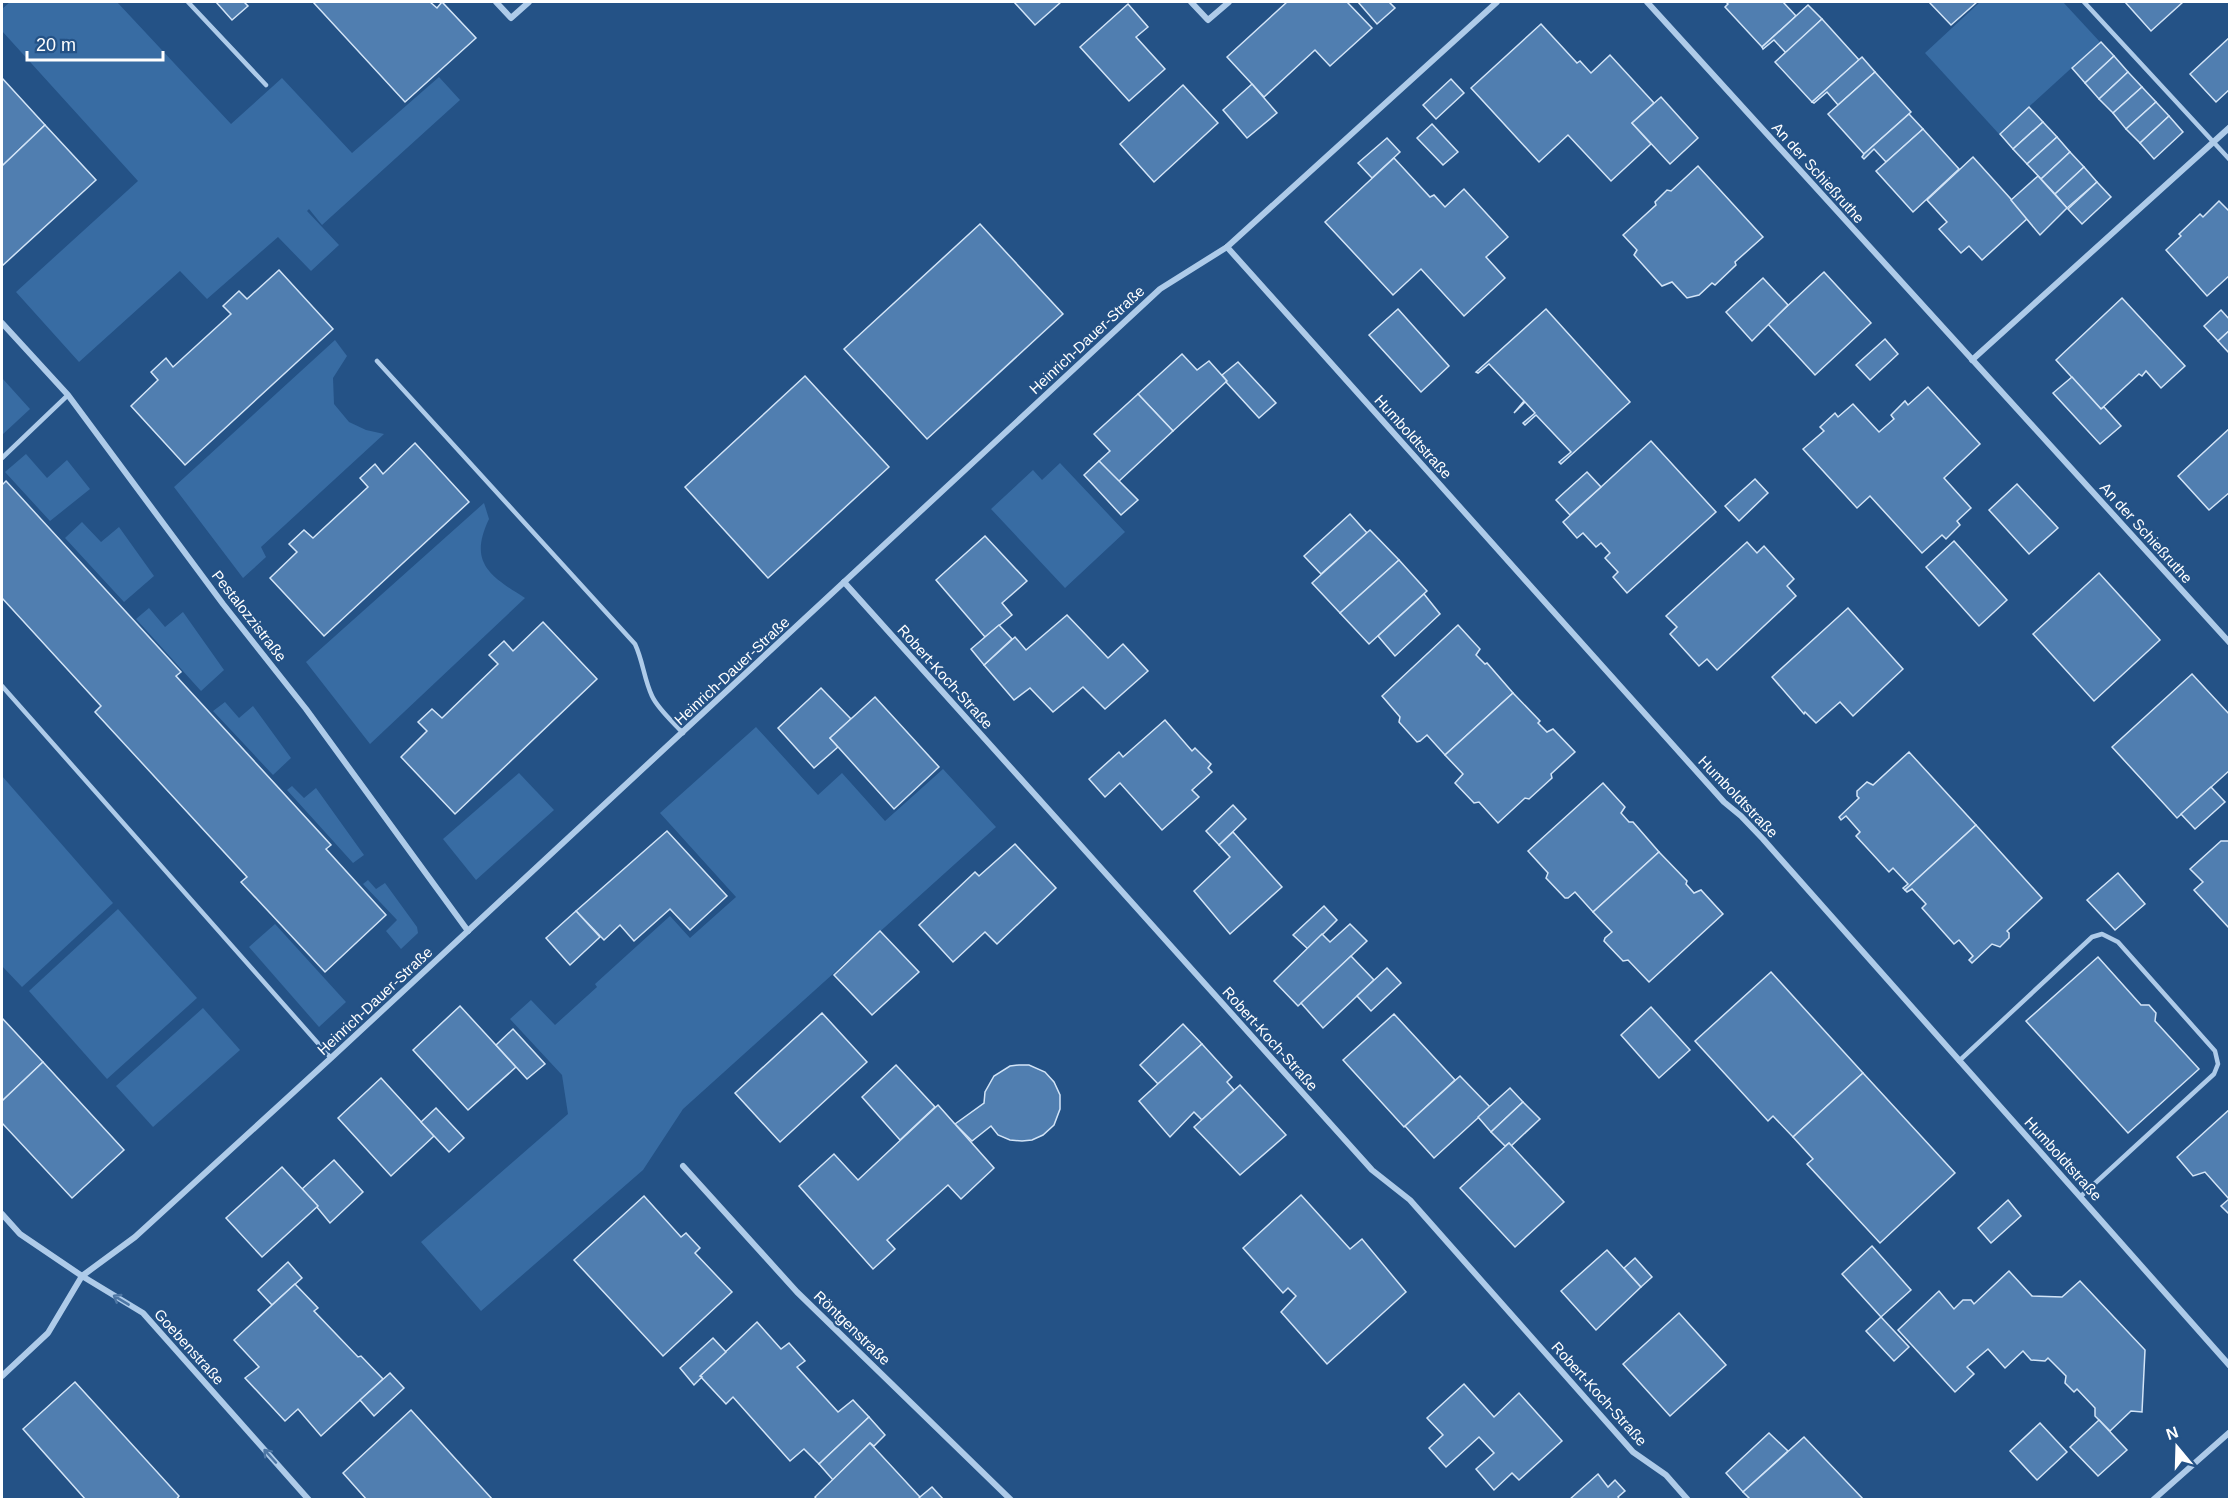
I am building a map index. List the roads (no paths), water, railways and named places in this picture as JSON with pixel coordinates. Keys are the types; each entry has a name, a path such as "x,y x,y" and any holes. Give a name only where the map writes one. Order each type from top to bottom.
{"street":[{"path":"496,2 510,18 529,2"},
{"path":"1191,2 1208,21 1230,2"},
{"name":"Heinrich-Dauer-Straße","path":"2,1376 48,1333 81,1276 135,1237 331,1058 1160,289 1227,247 1497,2"},
{"name":"An der Schießruthe","path":"1647,2 2229,643"},
{"path":"1972,360 2229,127"},
{"name":"Humboldtstraße","path":"1227,247 1724,802 1763,839 2229,1366"},
{"name":"Pestalozzistraße","path":"2,323 68,395 223,604 306,709 468,931"},
{"name":"Robert-Koch-Straße","path":"844,582 1371,1170 1410,1200 1633,1452 1666,1475 1688,1500"},
{"name":"Röntgenstraße","path":"683,1167 797,1292 1011,1500"},
{"name":"Goebenstraße","path":"2,1214 20,1234 81,1276 143,1313 309,1500"},
{"path":"2153,1500 2229,1431"}],"lane":[{"path":"188,2 266,86"},
{"path":"2084,2 2229,160"},
{"path":"377,360 635,644 653,699 683,733"},
{"path":"2,458 68,395"},
{"path":"2,686 331,1058"},
{"path":"1959,1061 2092,937 2102,934 2118,942 2215,1051 2218,1064 2214,1074 2080,1197"}]}
